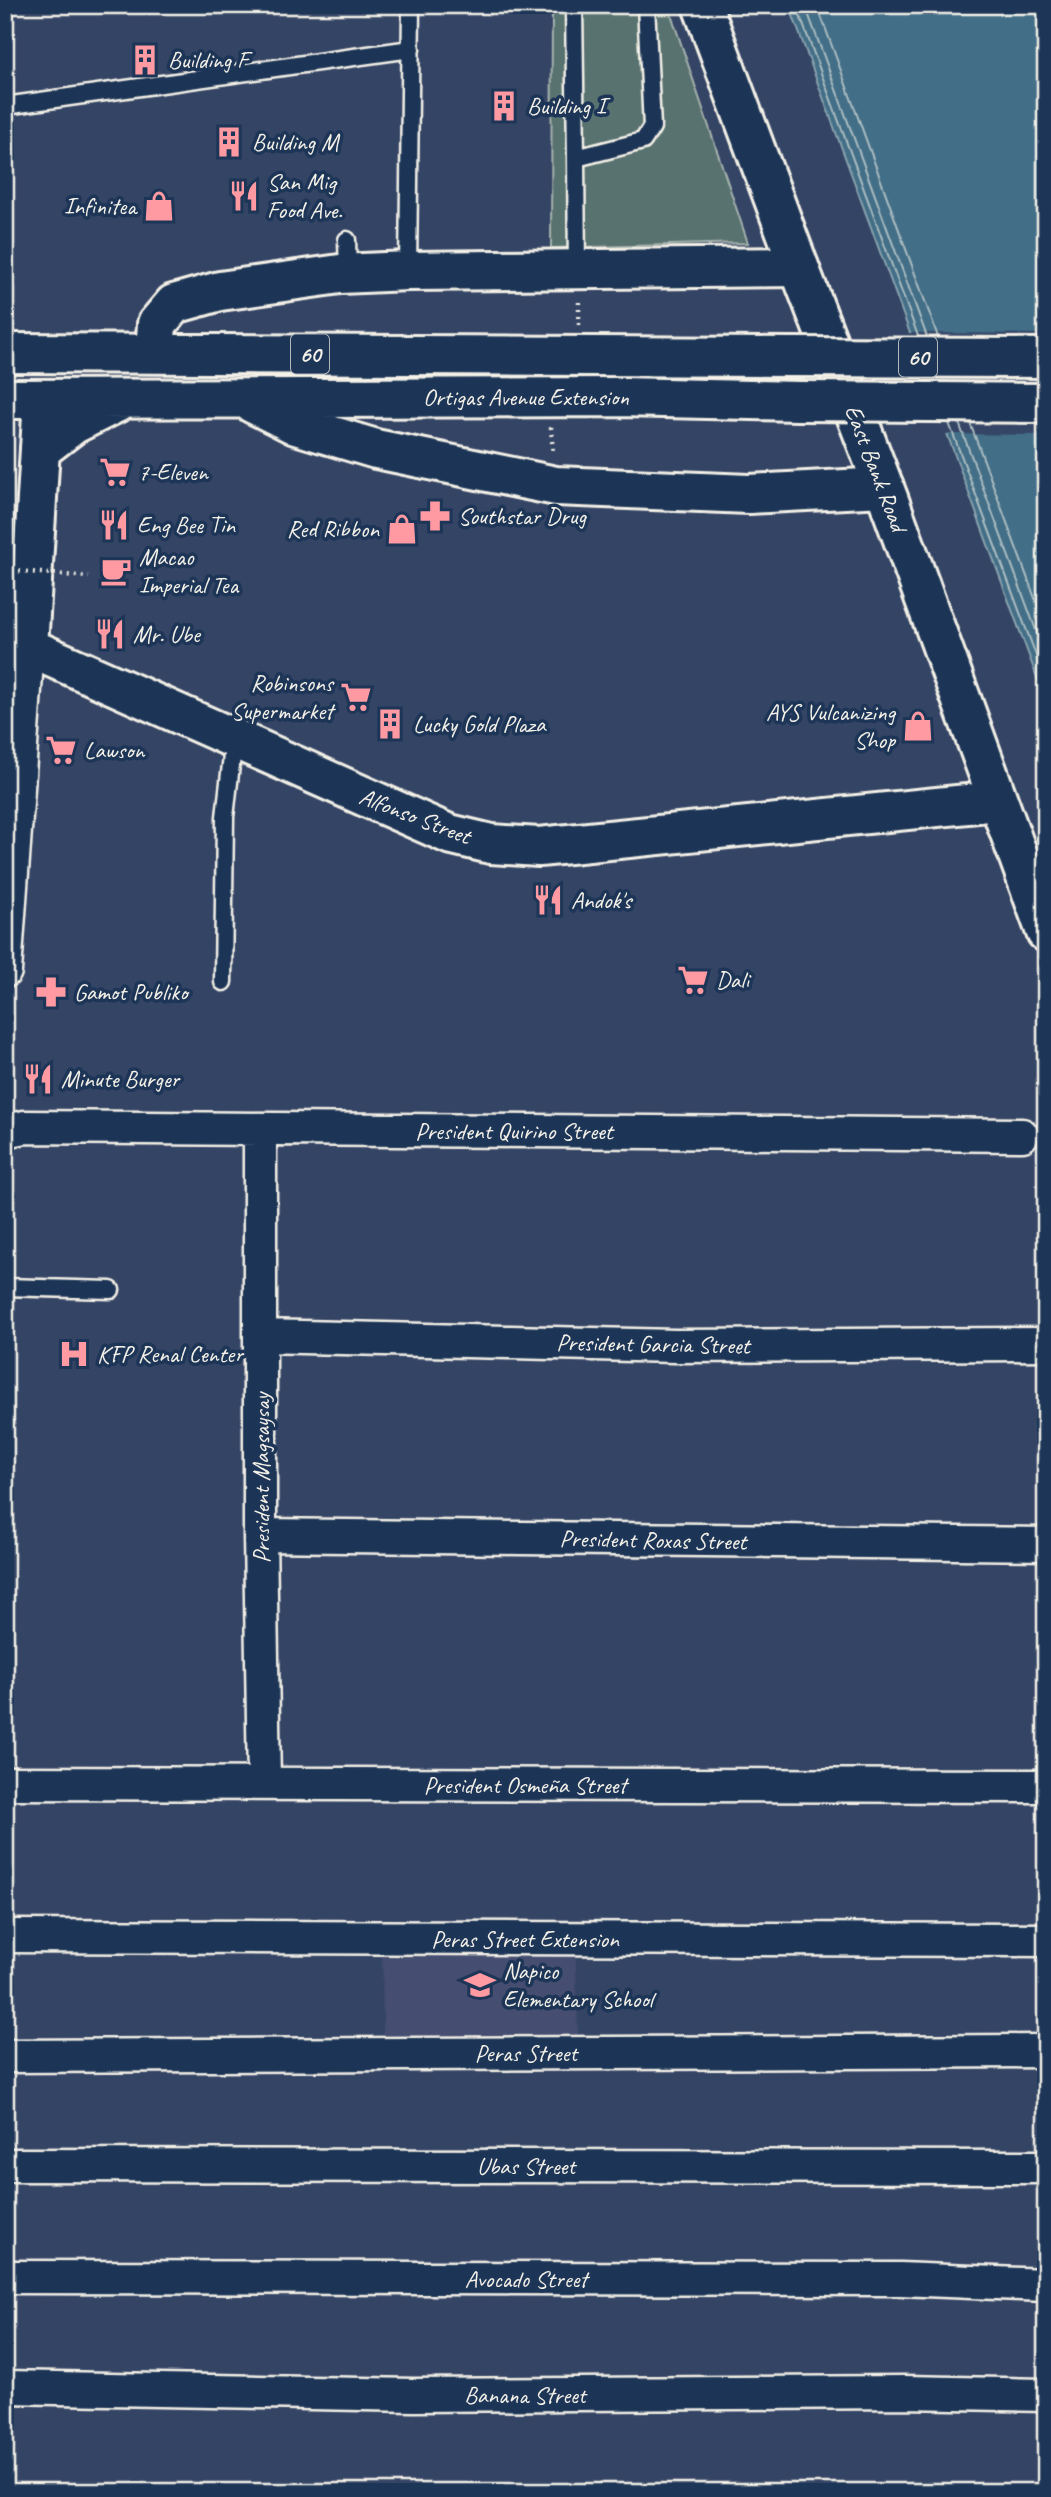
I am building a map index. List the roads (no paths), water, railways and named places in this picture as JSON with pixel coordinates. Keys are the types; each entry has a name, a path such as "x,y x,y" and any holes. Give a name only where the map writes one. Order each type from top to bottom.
{"main road":[{"name":"East Bank Road","path":"702,5 884,487 1046,932"},
{"path":"155,353 158,324 174,304 348,257 408,271 578,280 799,267"},
{"name":"Ortigas Avenue Extension","path":"6,336 155,353 1046,358"},
{"name":"Ortigas Avenue Extension","path":"5,399 620,397 1046,403"},
{"path":"28,647 18,602 40,450 43,399"},
{"path":"243,399 296,425 376,449 556,486 749,494 884,487"},
{"path":"40,450 74,424 123,400"},
{"name":"Alfonso Street","path":"28,647 449,834 491,844 539,847 997,801"}],"street":[{"path":"5,971 28,647"},
{"name":"President Quirino Street","path":"5,1131 25,1127 1022,1135"},
{"name":"President Magsaysay","path":"260,1130 260,1535 264,1784"},
{"name":"President Garcia Street","path":"261,1336 675,1346 1046,1344"},
{"name":"President Roxas Street","path":"260,1535 1046,1544"},
{"name":"President Osmeña Street","path":"5,1783 1046,1786"},
{"name":"Peras Street Extension","path":"5,1936 1046,1940"},
{"name":"Peras Street","path":"5,2056 1046,2050"},
{"name":"Ubas Street","path":"5,2165 1046,2167"},
{"name":"Avocado Street","path":"5,2277 901,2279 1046,2285"},
{"name":"Banana Street","path":"5,2387 414,2395 905,2392 1046,2395"}],"lane":[{"path":"408,271 411,5"},
{"path":"574,5 578,280"},
{"path":"576,158 643,141 652,127 646,5"},
{"path":"5,106 411,49"},
{"path":"223,982 225,817 234,738"},
{"path":"5,1287 111,1290"}],"water":[{"path":"789,5 1046,5 1046,702"}],"place":[{"name":"Building F","path":"145,60"},
{"name":"Building I","path":"504,106"},
{"name":"Building M","path":"229,142"},
{"name":"San Mig Food Ave.","path":"244,196"},
{"name":"Infinitea","path":"159,206"},
{"name":"7-Eleven","path":"115,472"},
{"name":"Southstar Drug","path":"435,516"},
{"name":"Eng Bee Tin","path":"114,525"},
{"name":"Red Ribbon","path":"402,529"},
{"name":"Macao Imperial Tea","path":"116,571"},
{"name":"Mr. Ube","path":"110,634"},
{"name":"Robinsons Supermarket","path":"356,697"},
{"name":"Lucky Gold Plaza","path":"390,724"},
{"name":"AYS Vulcanizing Shop","path":"918,726"},
{"name":"Lawson","path":"61,750"},
{"name":"Andok's","path":"548,900"},
{"name":"Dali","path":"693,980"},
{"name":"Gamot Publiko","path":"51,992"},
{"name":"Minute Burger","path":"38,1079"},
{"name":"KFP Renal Center","path":"74,1354"},
{"name":"Napico Elementary School","path":"480,1985"}]}
